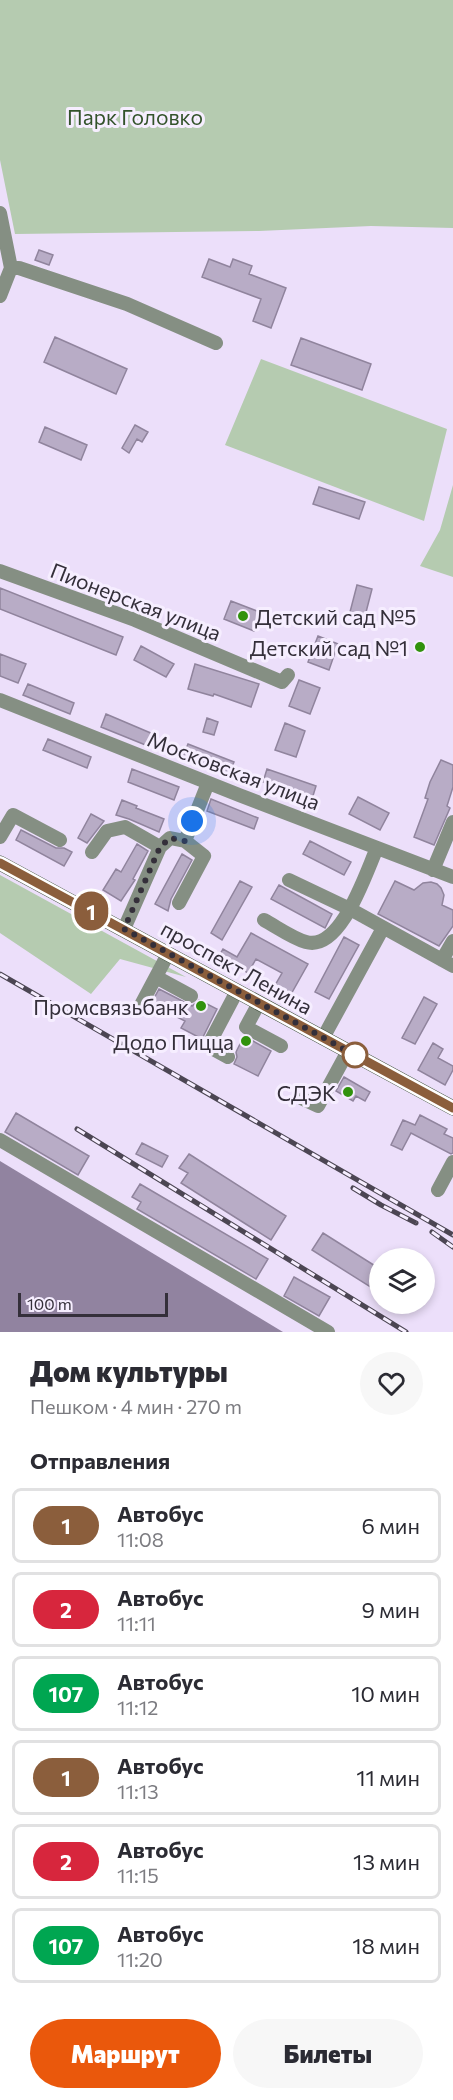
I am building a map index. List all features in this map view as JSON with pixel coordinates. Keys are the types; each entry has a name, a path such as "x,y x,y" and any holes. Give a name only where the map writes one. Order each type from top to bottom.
{"main road":[{"name":"проспект Ленина","path":"0,863 453,1108"}],"street":[{"path":"0,213 11,268 0,296"},
{"path":"11,268 19,268 127,304 216,343"},
{"name":"Пионерская улица","path":"0,571 135,620 282,682 288,675"},
{"name":"Московская улица","path":"0,700 453,877"},
{"path":"185,841 208,783"},
{"path":"0,808 60,840"},
{"path":"0,837 13,815"},
{"path":"433,870 453,822"},
{"path":"92,852 107,831 125,826 160,847"},
{"path":"124,929 160,847 170,838 185,841 204,856 180,903"},
{"path":"264,920 307,943 322,940 337,930 350,909 377,848"},
{"path":"289,880 350,909 448,963 453,941"},
{"path":"323,1038 383,928"},
{"path":"142,1003 168,954"},
{"path":"156,977 190,996"},
{"path":"228,1057 208,1046 237,991"},
{"path":"259,1003 246,1027 281,1046"},
{"path":"303,1099 318,1107 348,1051"},
{"path":"0,1140 328,1332"},
{"path":"438,1190 453,1162"}],"green space":[{"name":"Парк Головко","path":"0,0 453,0 453,228 371,226 259,231 15,234 0,160"},
{"path":"261,359 447,429 424,521 225,445"},
{"path":"453,485 453,577 420,566 440,530"},
{"path":"0,875 186,977 120,959 91,994 0,933"}],"shaded area":[{"path":"0,1161 283,1332 0,1332"}],"building":[{"path":"39,250 53,255 49,265 35,260"},
{"path":"209,259 230,267 233,259 252,266 249,274 286,288 271,328 253,321 261,299 202,277"},
{"path":"55,337 127,369 116,394 44,362"},
{"path":"301,338 371,364 362,390 291,365"},
{"path":"135,425 148,432 142,442 137,439 129,453 122,448"},
{"path":"45,427 87,445 81,460 39,442"},
{"path":"319,487 365,502 359,519 313,504"},
{"path":"357,585 372,589 365,616 350,612"},
{"path":"0,588 123,637 116,655 0,609"},
{"name":"Детский сад №5","path":"231,601 262,613 254,631 224,619"},
{"path":"318,636 338,644 329,670 308,662"},
{"path":"141,646 174,664 166,677 134,660"},
{"path":"0,654 26,664 18,683 0,676"},
{"path":"195,664 259,684 251,707 214,694 213,696 188,689"},
{"path":"299,680 320,688 310,714 289,706"},
{"path":"28,684 74,703 70,714 23,695"},
{"path":"106,714 153,734 148,746 101,727"},
{"path":"207,718 218,722 214,735 203,732"},
{"path":"285,723 305,731 296,757 275,750"},
{"path":"48,739 91,757 87,768 43,750"},
{"path":"188,744 234,762 229,774 183,756"},
{"path":"441,760 453,765 453,787 447,806 450,808 434,845 414,837 428,799 425,798 430,782"},
{"path":"132,769 179,787 174,800 128,782"},
{"path":"267,769 316,786 312,799 263,782"},
{"path":"358,797 389,813 380,830 349,814"},
{"path":"211,799 258,818 254,829 207,811"},
{"path":"122,800 164,819 159,832 116,815"},
{"path":"91,814 104,821 87,843 78,838"},
{"path":"21,830 56,848 64,848 72,852 64,866 16,840"},
{"path":"310,841 351,862 344,875 303,854"},
{"path":"137,844 148,851 133,879 135,880 121,901 103,890 116,869 121,872"},
{"path":"182,854 192,860 171,899 168,911 155,904"},
{"path":"240,881 252,887 222,940 211,933"},
{"path":"395,881 414,890 423,883 431,882 441,888 444,895 442,905 453,910 453,926 439,946 378,914"},
{"path":"279,885 332,914 325,928 271,899"},
{"path":"251,933 308,964 290,996 274,987 282,973 256,959 248,973 219,956 223,949 237,957"},
{"path":"344,937 359,945 329,999 315,992"},
{"path":"159,989 192,1006 199,1000 217,1009 202,1039 181,1028 185,1021 151,1004"},
{"path":"424,997 437,1004 415,1044 402,1038"},
{"path":"244,1036 271,1051 258,1076 234,1064 237,1057 236,1052"},
{"path":"433,1043 443,1049 438,1058 453,1066 445,1085 418,1070"},
{"path":"344,1077 370,1092 365,1101 356,1096 353,1101 336,1091"},
{"path":"16,1113 89,1156 78,1175 5,1132"},
{"path":"420,1115 447,1129 444,1134 453,1138 453,1153 411,1133 402,1150 391,1145 403,1120 415,1125"},
{"path":"142,1143 168,1156 162,1167 136,1154"},
{"path":"189,1154 286,1216 271,1240 181,1183 188,1173 179,1168"},
{"path":"140,1184 268,1259 256,1279 137,1209 141,1202 132,1197"},
{"path":"323,1233 369,1262 369,1286 312,1250"},
{"path":"294,1277 330,1297 319,1316 284,1296"}],"railway":[{"path":"0,974 453,1235"},
{"path":"77,1129 406,1332"},
{"path":"353,1188 416,1223"},
{"path":"432,1232 453,1247"}],"bus line":[{"name":"1","path":"0,863 453,1108"}],"place":[{"name":"Детский сад №5","path":"243,616"},
{"name":"Детский сад №1","path":"420,647"},
{"name":"Промсвязьбанк","path":"201,1006"},
{"name":"Додо Пицца","path":"246,1041"},
{"name":"СДЭК","path":"348,1092"}],"route":[{"path":"192,821 185,841 170,838 160,847 124,929 355,1055"}]}
